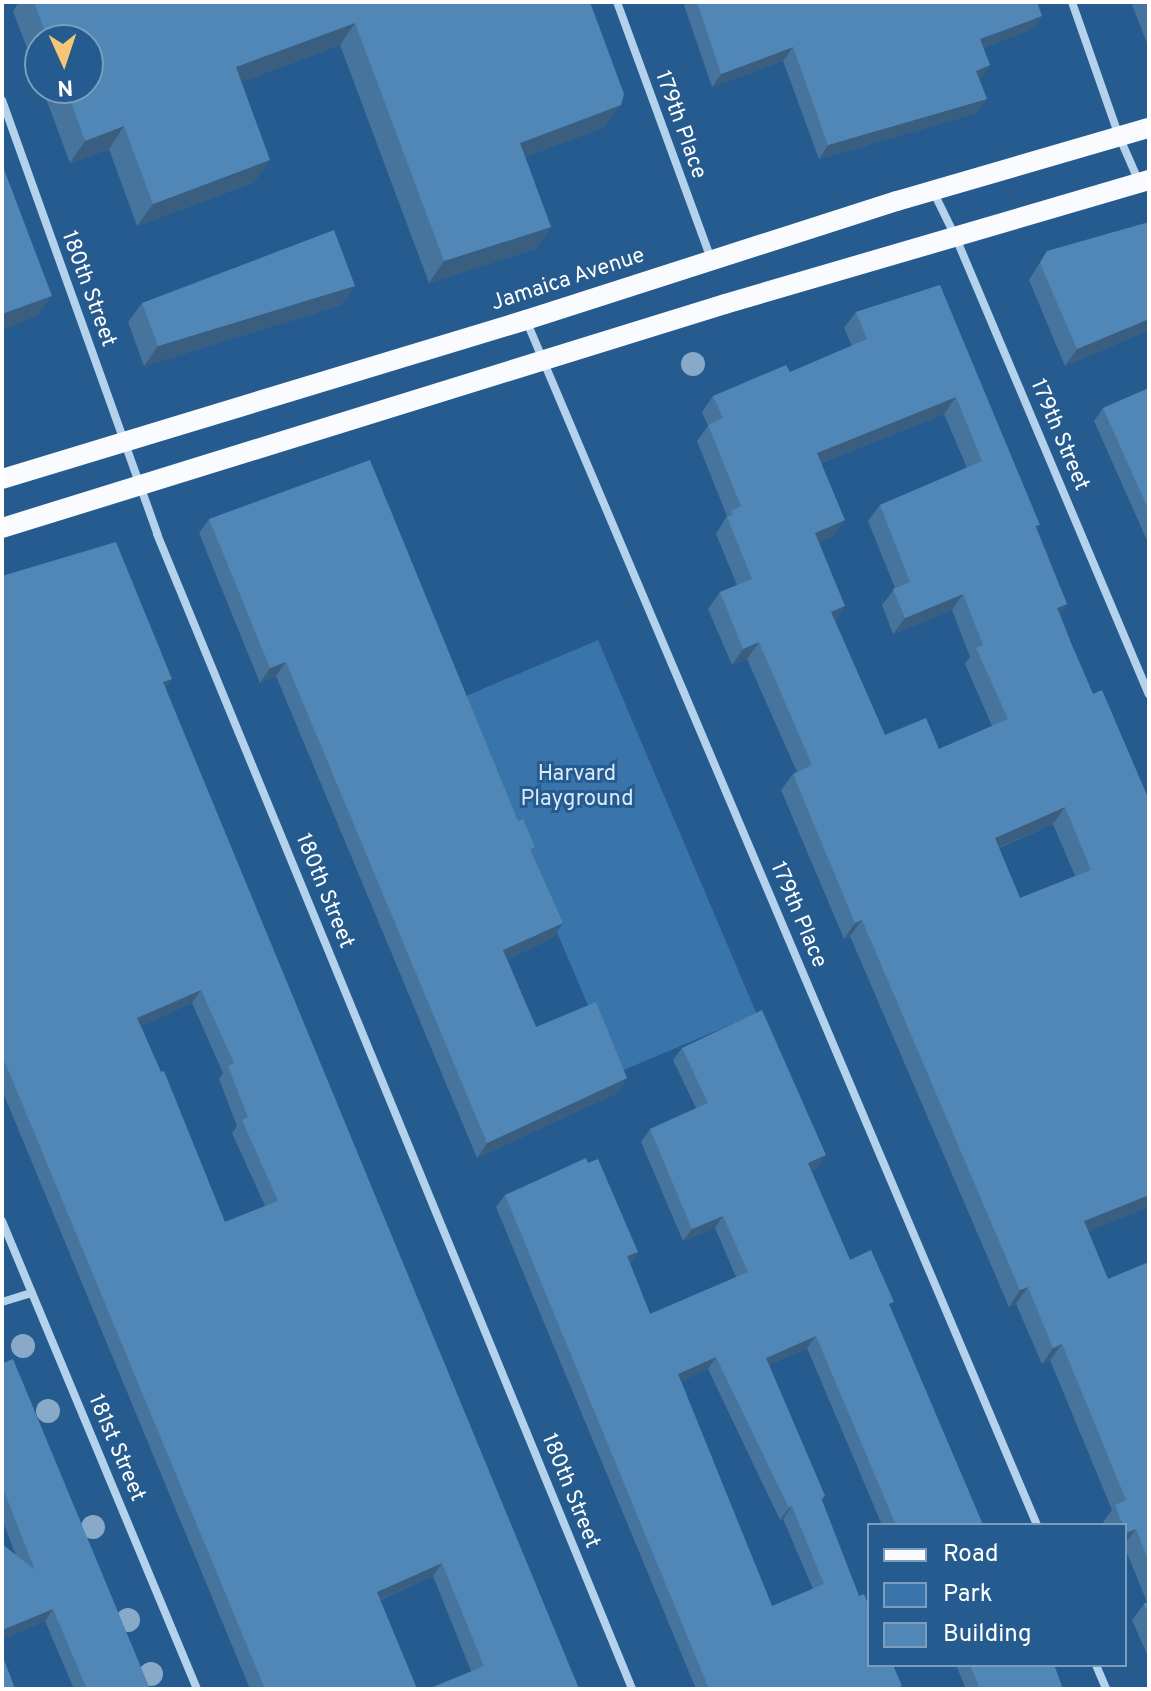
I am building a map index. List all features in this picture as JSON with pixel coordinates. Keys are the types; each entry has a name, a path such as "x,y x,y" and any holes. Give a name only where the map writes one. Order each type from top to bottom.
{"main road":[{"name":"Jamaica Avenue","path":"2,479 526,320 932,191 1149,128"},
{"path":"2,528 725,304 1144,182"}],"street":[{"name":"179th Place","path":"617,2 711,259"},
{"path":"1072,2 1119,136 1144,182"},
{"name":"180th Street","path":"2,100 139,487 632,1689"},
{"name":"179th Street","path":"932,191 956,238 1149,694"},
{"name":"179th Place","path":"526,320 1036,1523"},
{"name":"181st Street","path":"2,1221 197,1689"},
{"path":"2,1302 32,1293"},
{"path":"1097,1667 1106,1689"}],"green space":[{"name":"Harvard Playground","path":"598,640 757,1014 617,1073 458,699"}],"building":[{"path":"34,2 590,2 624,94 621,105 520,143 551,227 444,261 355,23 236,67 270,160 153,204 124,126 85,141 72,104 104,104 104,24 42,24"},
{"path":"697,2 1037,2 1042,16 980,39 990,65 976,71 987,99 828,145 793,47 721,74"},
{"path":"2,164 52,296 2,314"},
{"path":"1149,222 1149,319 1077,349 1040,263 1047,251"},
{"path":"334,230 355,286 158,346 142,303"},
{"path":"940,285 1040,525 1035,526 1067,604 1057,608 1071,643 1093,694 1102,690 1149,800 1149,1195 1084,1221 1108,1279 1149,1262 1149,1562 1136,1529 1127,1533 1127,1523 1122,1523 1115,1505 1126,1500 1062,1344 1053,1348 1028,1287 1020,1290 862,920 855,923 793,774 812,765 759,642 743,649 720,592 752,579 727,517 741,506 708,425 723,418 713,396 786,365 790,372 867,339 856,312","holes":["956,397 982,461 880,505 910,582 893,589 905,618 963,594 983,645 976,648 1008,719 939,749 926,718 885,735 831,612 845,606 815,533 845,520 817,453","1065,807 1091,870 1020,898 995,838"]},
{"path":"1149,388 1149,511 1103,408"},
{"path":"370,460 518,821 523,819 535,847 530,849 563,923 503,950 536,1027 596,1002 627,1078 487,1143 286,662 270,668 209,519"},
{"path":"116,542 172,679 163,682 579,1689 428,1689 484,1666 442,1563 377,1592 417,1689 265,1689 2,1055 2,576","holes":["201,990 234,1063 228,1066 248,1117 242,1120 278,1201 225,1222 164,1071 161,1072 137,1018"]},
{"path":"762,1010 826,1155 808,1163 850,1260 871,1250 894,1302 889,1304 982,1523 895,1523 816,1336 766,1358 825,1496 821,1498 859,1596 864,1594 867,1602 867,1667 894,1667 902,1686 895,1689 709,1689 505,1195 586,1158 588,1163 598,1159 638,1252 627,1256 650,1314 748,1272 723,1216 692,1229 650,1129 708,1103 682,1048","holes":["716,1357 789,1508 792,1506 824,1584 772,1606 678,1374"]},
{"path":"13,1359 150,1689 87,1689 53,1609 2,1630 2,1544 35,1570 2,1486 2,1361"},
{"path":"2,1654 15,1689 2,1689"},
{"path":"971,1667 1055,1667 1063,1689 980,1689"}]}
